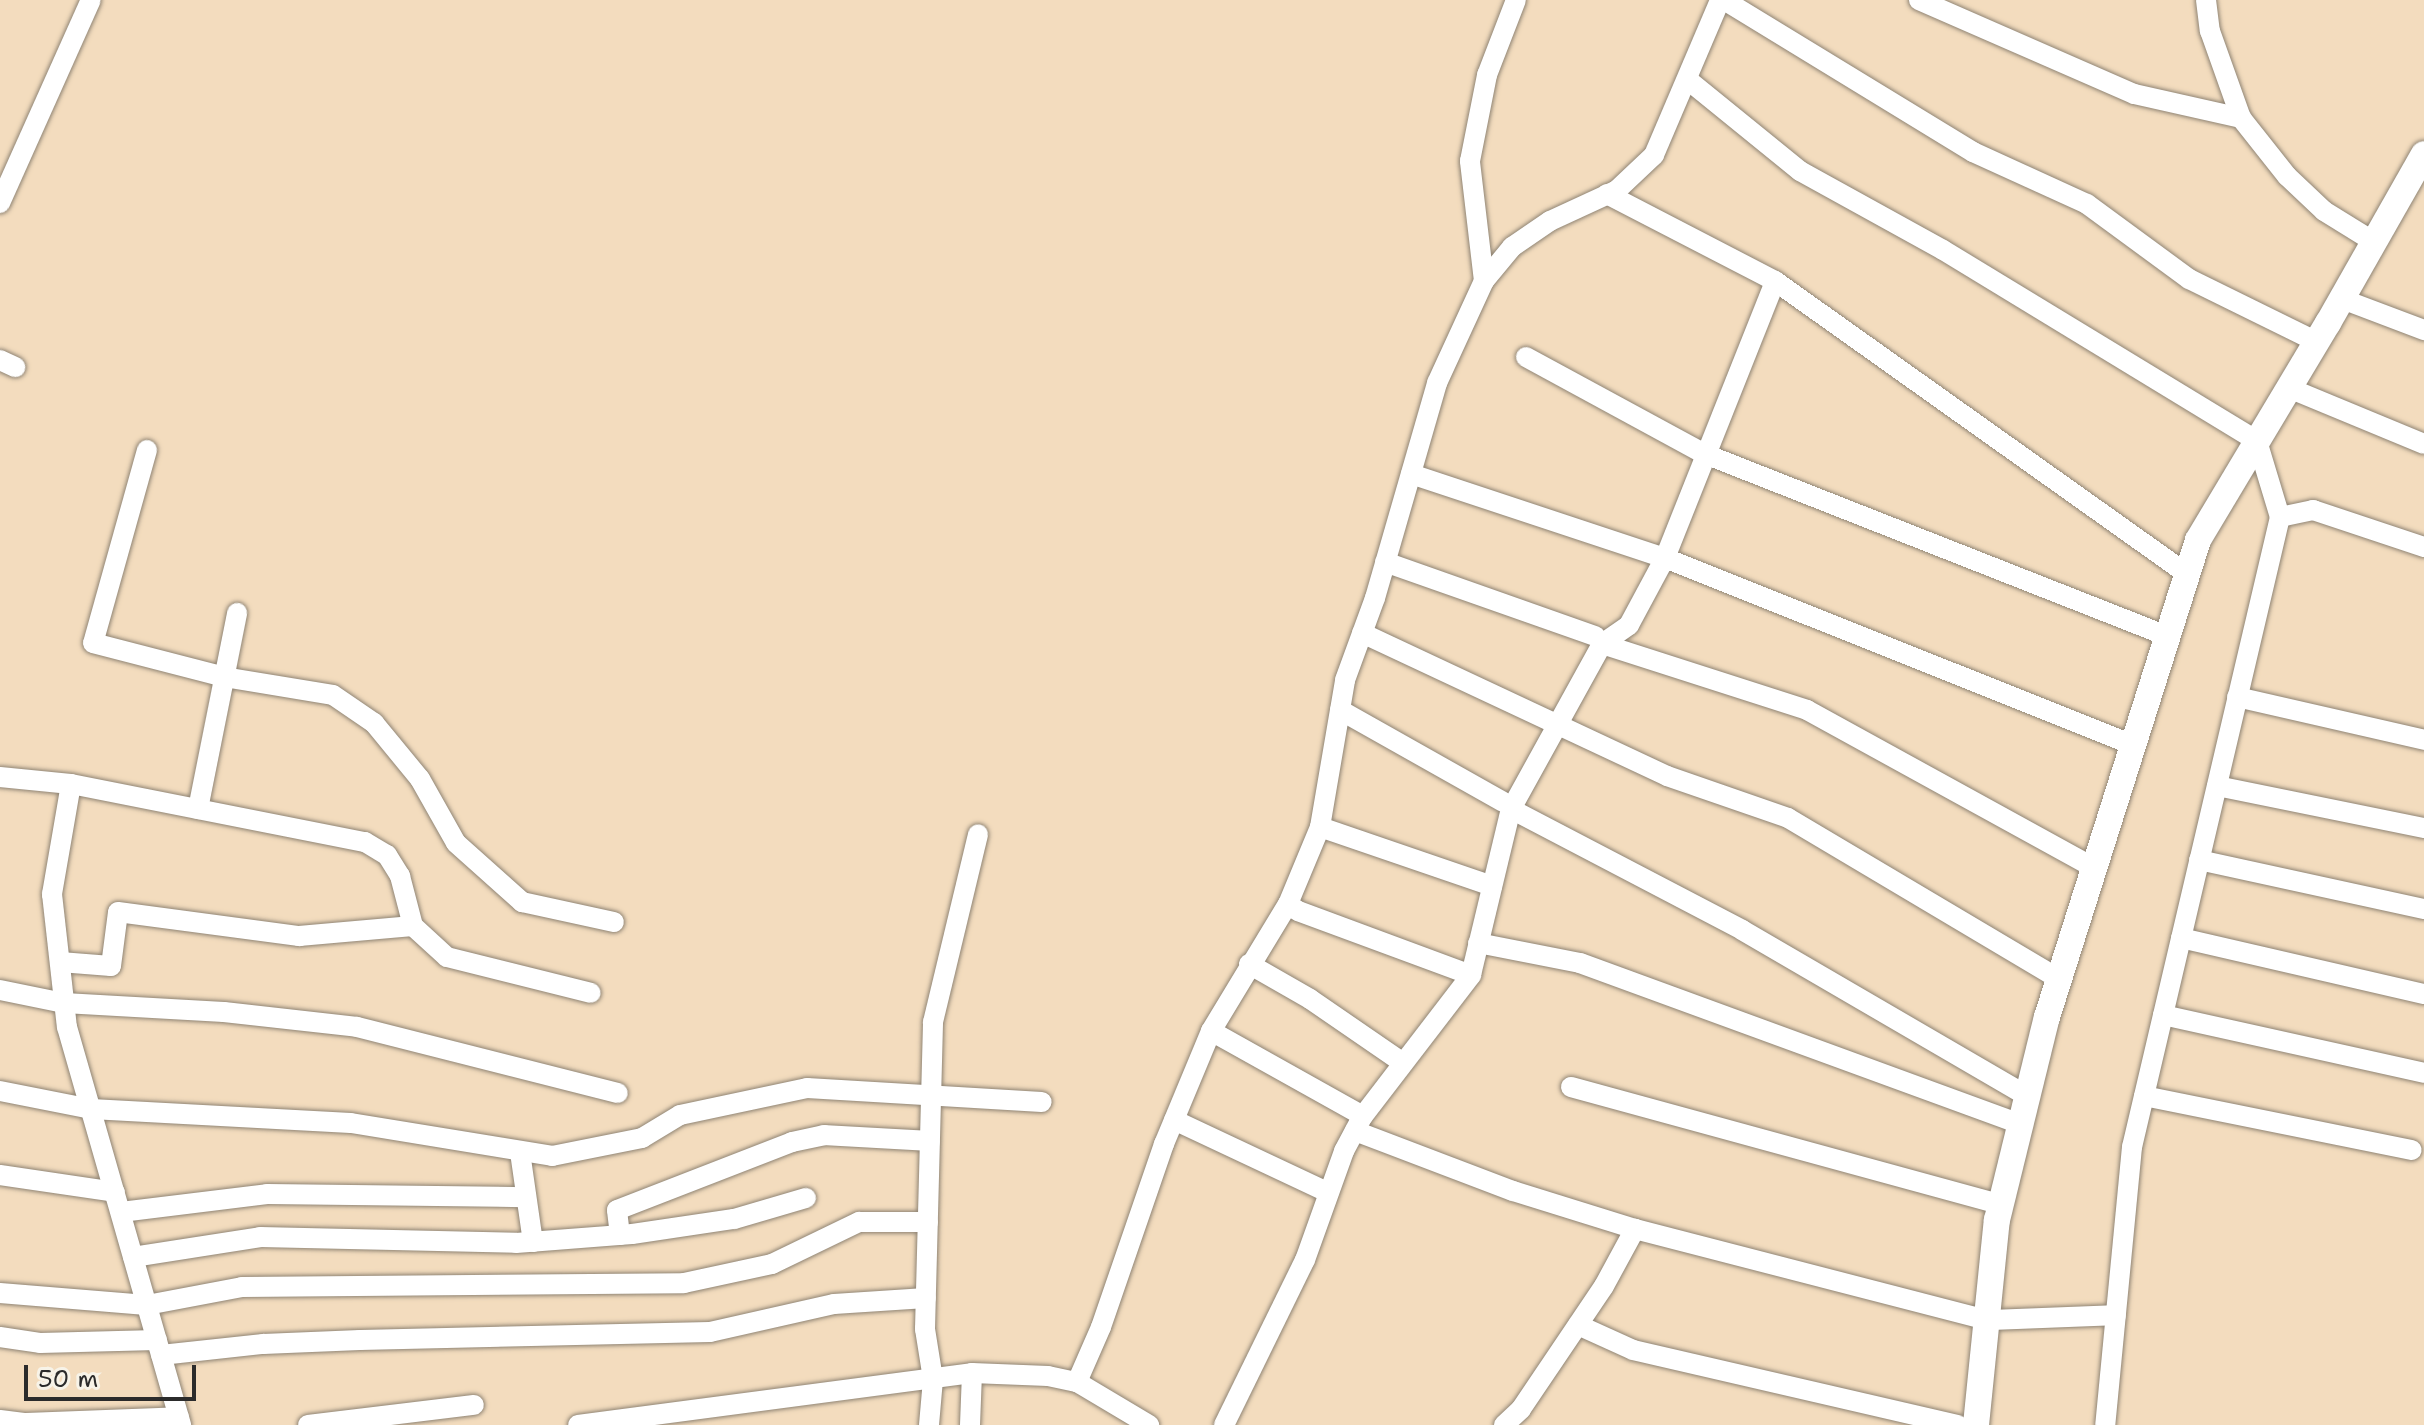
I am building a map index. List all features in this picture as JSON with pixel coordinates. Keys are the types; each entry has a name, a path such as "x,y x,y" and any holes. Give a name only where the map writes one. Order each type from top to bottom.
{"street":[{"path":"0,203 91,0"},
{"path":"1484,281 1470,161 1487,75 1516,0"},
{"path":"1077,1382 1101,1327 1174,1120 1211,1031 1288,904 1320,827 1345,680 1385,562 1437,383 1484,281 1512,247 1550,221 1630,182 1654,155 1722,0 1973,152 2087,204 2189,279 2317,342"},
{"path":"1919,0 2134,94 2241,118"},
{"path":"2206,0 2210,31 2241,118 2287,176 2324,211 2374,242"},
{"path":"1688,80 1800,171 1943,250 2257,441 2280,517 2132,1147 2105,1425"},
{"path":"1976,1425 2001,1205 2027,1096 2059,979 2198,540 2317,342 2424,154"},
{"path":"1607,194 1775,281 2187,574"},
{"path":"1224,1425 1305,1260 1359,1123 1471,975 1507,806 1559,724 1598,640 1629,625 1665,558 1775,281"},
{"path":"2342,299 2424,330"},
{"path":"1526,357 1705,454 2168,636"},
{"path":"2289,388 2424,444"},
{"path":"147,450 93,643 224,677 333,695 374,723 420,779 456,843 522,902 614,922"},
{"path":"1411,474 1665,558 2133,745"},
{"path":"2280,517 2313,510 2424,547"},
{"path":"1385,562 1598,640 1807,710 2094,868"},
{"path":"198,809 237,613"},
{"path":"1362,633 1667,776 1788,818 2059,979"},
{"path":"2237,697 2424,740"},
{"path":"1340,710 1507,806 1742,930 2027,1096"},
{"path":"0,777 71,784 365,842 387,855 400,876 413,926 447,957 591,993"},
{"path":"0,1420 26,1423 180,1421 67,1027 52,894 71,784"},
{"path":"2217,786 2424,828"},
{"path":"1320,827 1492,886"},
{"path":"929,1425 933,1379 925,1329 933,1022 978,834"},
{"path":"2199,860 2424,909"},
{"path":"1288,904 1298,911 1471,975"},
{"path":"60,962 111,966 118,912 299,936 413,926"},
{"path":"2181,938 2424,994"},
{"path":"1478,943 1580,963 2021,1124"},
{"path":"1249,964 1310,999 1403,1063"},
{"path":"0,990 64,1003 224,1012 357,1027 618,1093"},
{"path":"2163,1015 2424,1073"},
{"path":"1211,1031 1359,1123 1513,1191 1635,1229 1988,1320 2116,1315"},
{"path":"1571,1087 2001,1205"},
{"path":"0,1091 91,1109 351,1123 552,1156 642,1138 680,1115 807,1088 1042,1102"},
{"path":"2144,1096 2412,1150"},
{"path":"1174,1120 1329,1193"},
{"path":"620,1235 617,1210 792,1142 824,1135 930,1141"},
{"path":"520,1152 533,1242"},
{"path":"0,1175 115,1192"},
{"path":"121,1212 267,1194 526,1197"},
{"path":"133,1257 260,1237 533,1242 620,1235 734,1219 806,1198"},
{"path":"0,1293 147,1305 242,1287 684,1283 772,1264 859,1222 928,1222"},
{"path":"1514,1423 1578,1325 1635,1229"},
{"path":"0,1337 40,1343 159,1348 710,1332 834,1304 926,1298"},
{"path":"1578,1325 1633,1350 1957,1425"},
{"path":"970,1425 972,1373"},
{"path":"578,1425 972,1373 1048,1376 1077,1382 1149,1425"},
{"path":"308,1425 474,1405"}]}
